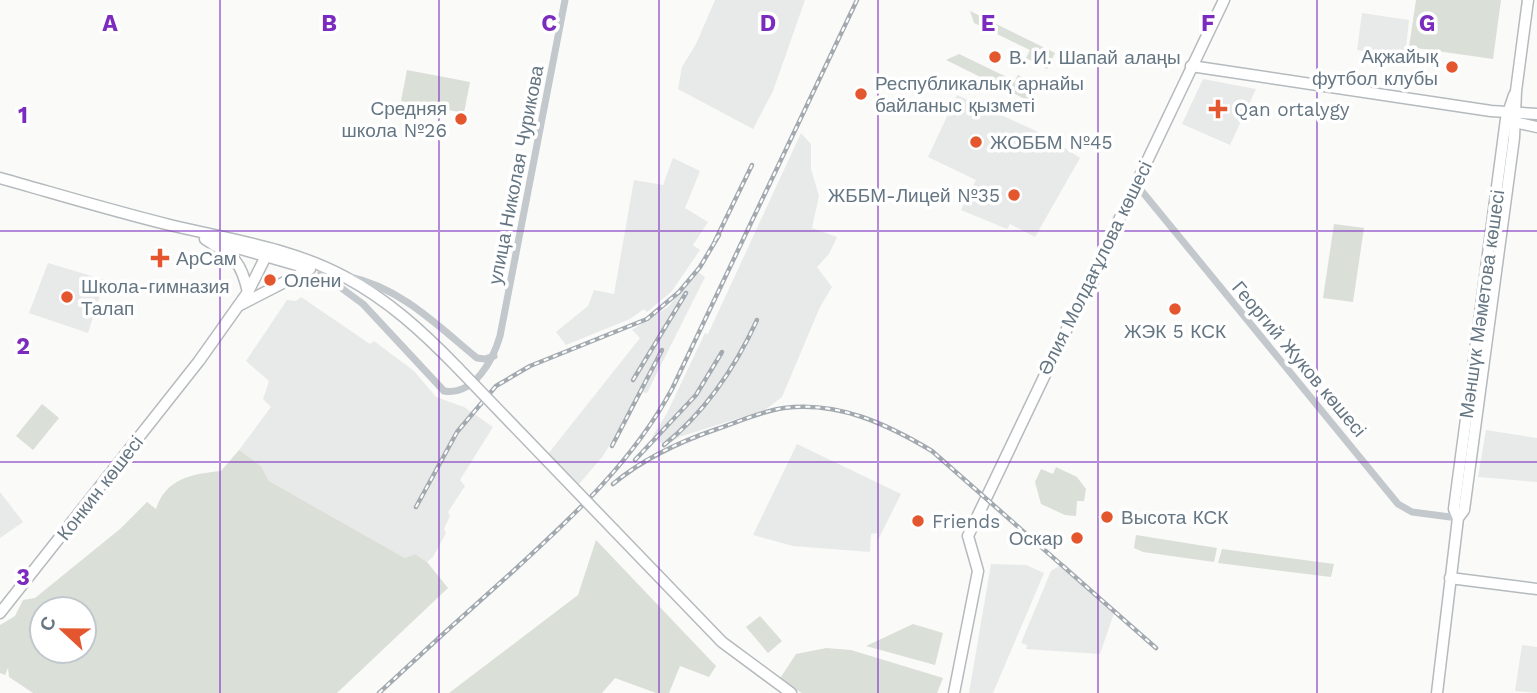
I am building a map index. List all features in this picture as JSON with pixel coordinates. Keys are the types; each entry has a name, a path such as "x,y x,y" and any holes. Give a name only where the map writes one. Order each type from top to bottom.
{"main road":[{"name":"Әлия Молдағұлова көшесі","path":"954,693 978,571 968,536 1224,0"},
{"name":"Мәншүк Мәметова көшесі","path":"1437,693 1458,518 1454,509 1528,0"},
{"path":"1191,66 1491,111 1537,127"},
{"path":"1512,117 1537,114"},
{"path":"0,178 343,276 404,315 718,646 779,693"},
{"path":"0,184 205,239 273,254 321,273 375,301 454,369"},
{"path":"205,239 235,258 241,266 248,292"},
{"path":"273,254 285,270 297,275"},
{"name":"Конкин көшесі","path":"0,613 199,361 273,254"},
{"path":"240,305 310,269"},
{"path":"611,532 722,642 791,693"},
{"path":"1450,578 1537,589"}],"street":[{"name":"улица Николая Чурикова","path":"484,372 494,355 529,197 565,0"},
{"name":"Георгий Жуков көшесі","path":"1136,184 1398,504 1412,512 1458,518"},
{"path":"321,273 363,304 444,391 460,390 484,372 477,358 400,297 372,282 343,276"},
{"path":"477,358 485,359 494,355"}],"shaded area":[{"path":"715,0 805,0 773,91 753,129 678,89 682,67 696,44"},
{"path":"1416,0 1501,0 1493,59 1409,47"},
{"path":"970,11 1055,53 1047,69 1026,58 1030,50 974,23"},
{"path":"1362,13 1409,20 1405,58 1357,50"},
{"path":"959,54 1015,81 1018,75 1039,85 1031,102 946,60"},
{"path":"407,70 470,82 464,113 401,101"},
{"name":"Qan ortalygy","path":"1203,79 1256,89 1230,145 1182,124"},
{"path":"957,95 1045,135 1080,158 1035,237 1010,224 1007,229 961,210 976,180 928,157"},
{"path":"801,133 811,144 811,169 819,196 812,228 837,237 829,254 817,267 832,287 820,307 782,397 765,410 679,437 665,446 652,437 667,413 705,333 708,334"},
{"path":"673,158 700,171 685,208 708,222 693,245 700,250 672,291 647,312 644,309 630,319 566,345 556,332 588,306 594,290 614,294 634,180 663,185"},
{"path":"1334,224 1364,228 1353,302 1323,298"},
{"name":"Школа-гимназия Талап","path":"48,263 105,280 88,333 29,313"},
{"path":"698,272 705,277 647,393 642,392 603,456 579,484 548,454 640,338 632,330 668,307"},
{"path":"301,297 370,344 374,341 414,371 436,397 464,407 493,427 460,480 465,486 448,512 450,516 444,529 446,533 433,557 427,562 415,554 405,558 269,481 261,466 239,450 271,407 263,399 269,381 246,361 287,300 296,301"},
{"path":"42,404 59,418 33,450 16,436"},
{"path":"1486,430 1537,438 1537,482 1478,477"},
{"path":"797,444 901,494 878,540 878,551 877,533 871,534 870,552 793,546 753,535"},
{"path":"239,450 261,466 269,481 405,558 415,554 427,562 448,588 337,693 33,693 9,677 8,668 5,675 0,673 0,625 15,616 23,600 28,599 28,665 98,665 98,595 39,595 120,529 147,502 156,509 166,490 173,484 200,474 221,471"},
{"path":"1056,467 1077,477 1086,489 1084,501 1077,501 1076,516 1065,515 1041,504 1035,482 1041,469 1053,474"},
{"path":"0,492 23,522 0,538"},
{"path":"1136,535 1217,548 1214,562 1143,552 1134,548"},
{"path":"596,540 716,666 709,677 680,666 669,693 656,693 615,678 602,693 449,693 578,595"},
{"path":"1222,549 1334,564 1331,577 1218,563"},
{"path":"1064,563 1115,610 1100,654 1026,649 1027,645 1021,643 1051,571"},
{"path":"991,564 1026,565 1044,573 993,693 969,693"},
{"path":"760,616 782,641 768,653 746,627"},
{"path":"913,624 943,633 935,665 866,646"},
{"path":"1522,645 1537,647 1537,693 1515,691"},
{"path":"826,648 851,650 943,678 937,693 802,693 779,680 796,654"}],"railway":[{"path":"379,693 578,510 619,465 656,416 672,389 857,0"},
{"path":"715,241 752,165"},
{"path":"416,507 457,432 496,386 530,366 647,319 679,292 700,267 719,235"},
{"path":"633,380 686,293"},
{"path":"664,445 693,418 718,388 757,320"},
{"path":"612,446 662,350"},
{"path":"635,460 696,395 722,352"},
{"path":"613,484 637,466 676,445 767,412 804,407 843,411 880,424 932,451 1156,648"}],"place":[{"name":"В. И. Шапай алаңы","path":"995,57"},
{"name":"Ақжайық футбол клубы","path":"1452,67"},
{"name":"Республикалық арнайы байланыс қызметі","path":"861,94"},
{"name":"Qan ortalygy","path":"1218,109"},
{"name":"Средняя школа №26","path":"461,119"},
{"name":"ЖОББМ №45","path":"976,142"},
{"name":"ЖББМ-Лицей №35","path":"1014,195"},
{"name":"АрСам","path":"160,258"},
{"name":"Олени","path":"270,280"},
{"name":"Школа-гимназия Талап","path":"67,297"},
{"name":"ЖЭК 5 КСК","path":"1175,309"},
{"name":"Высота КСК","path":"1107,517"},
{"name":"Friends","path":"918,521"},
{"name":"Оскар","path":"1077,538"}]}
